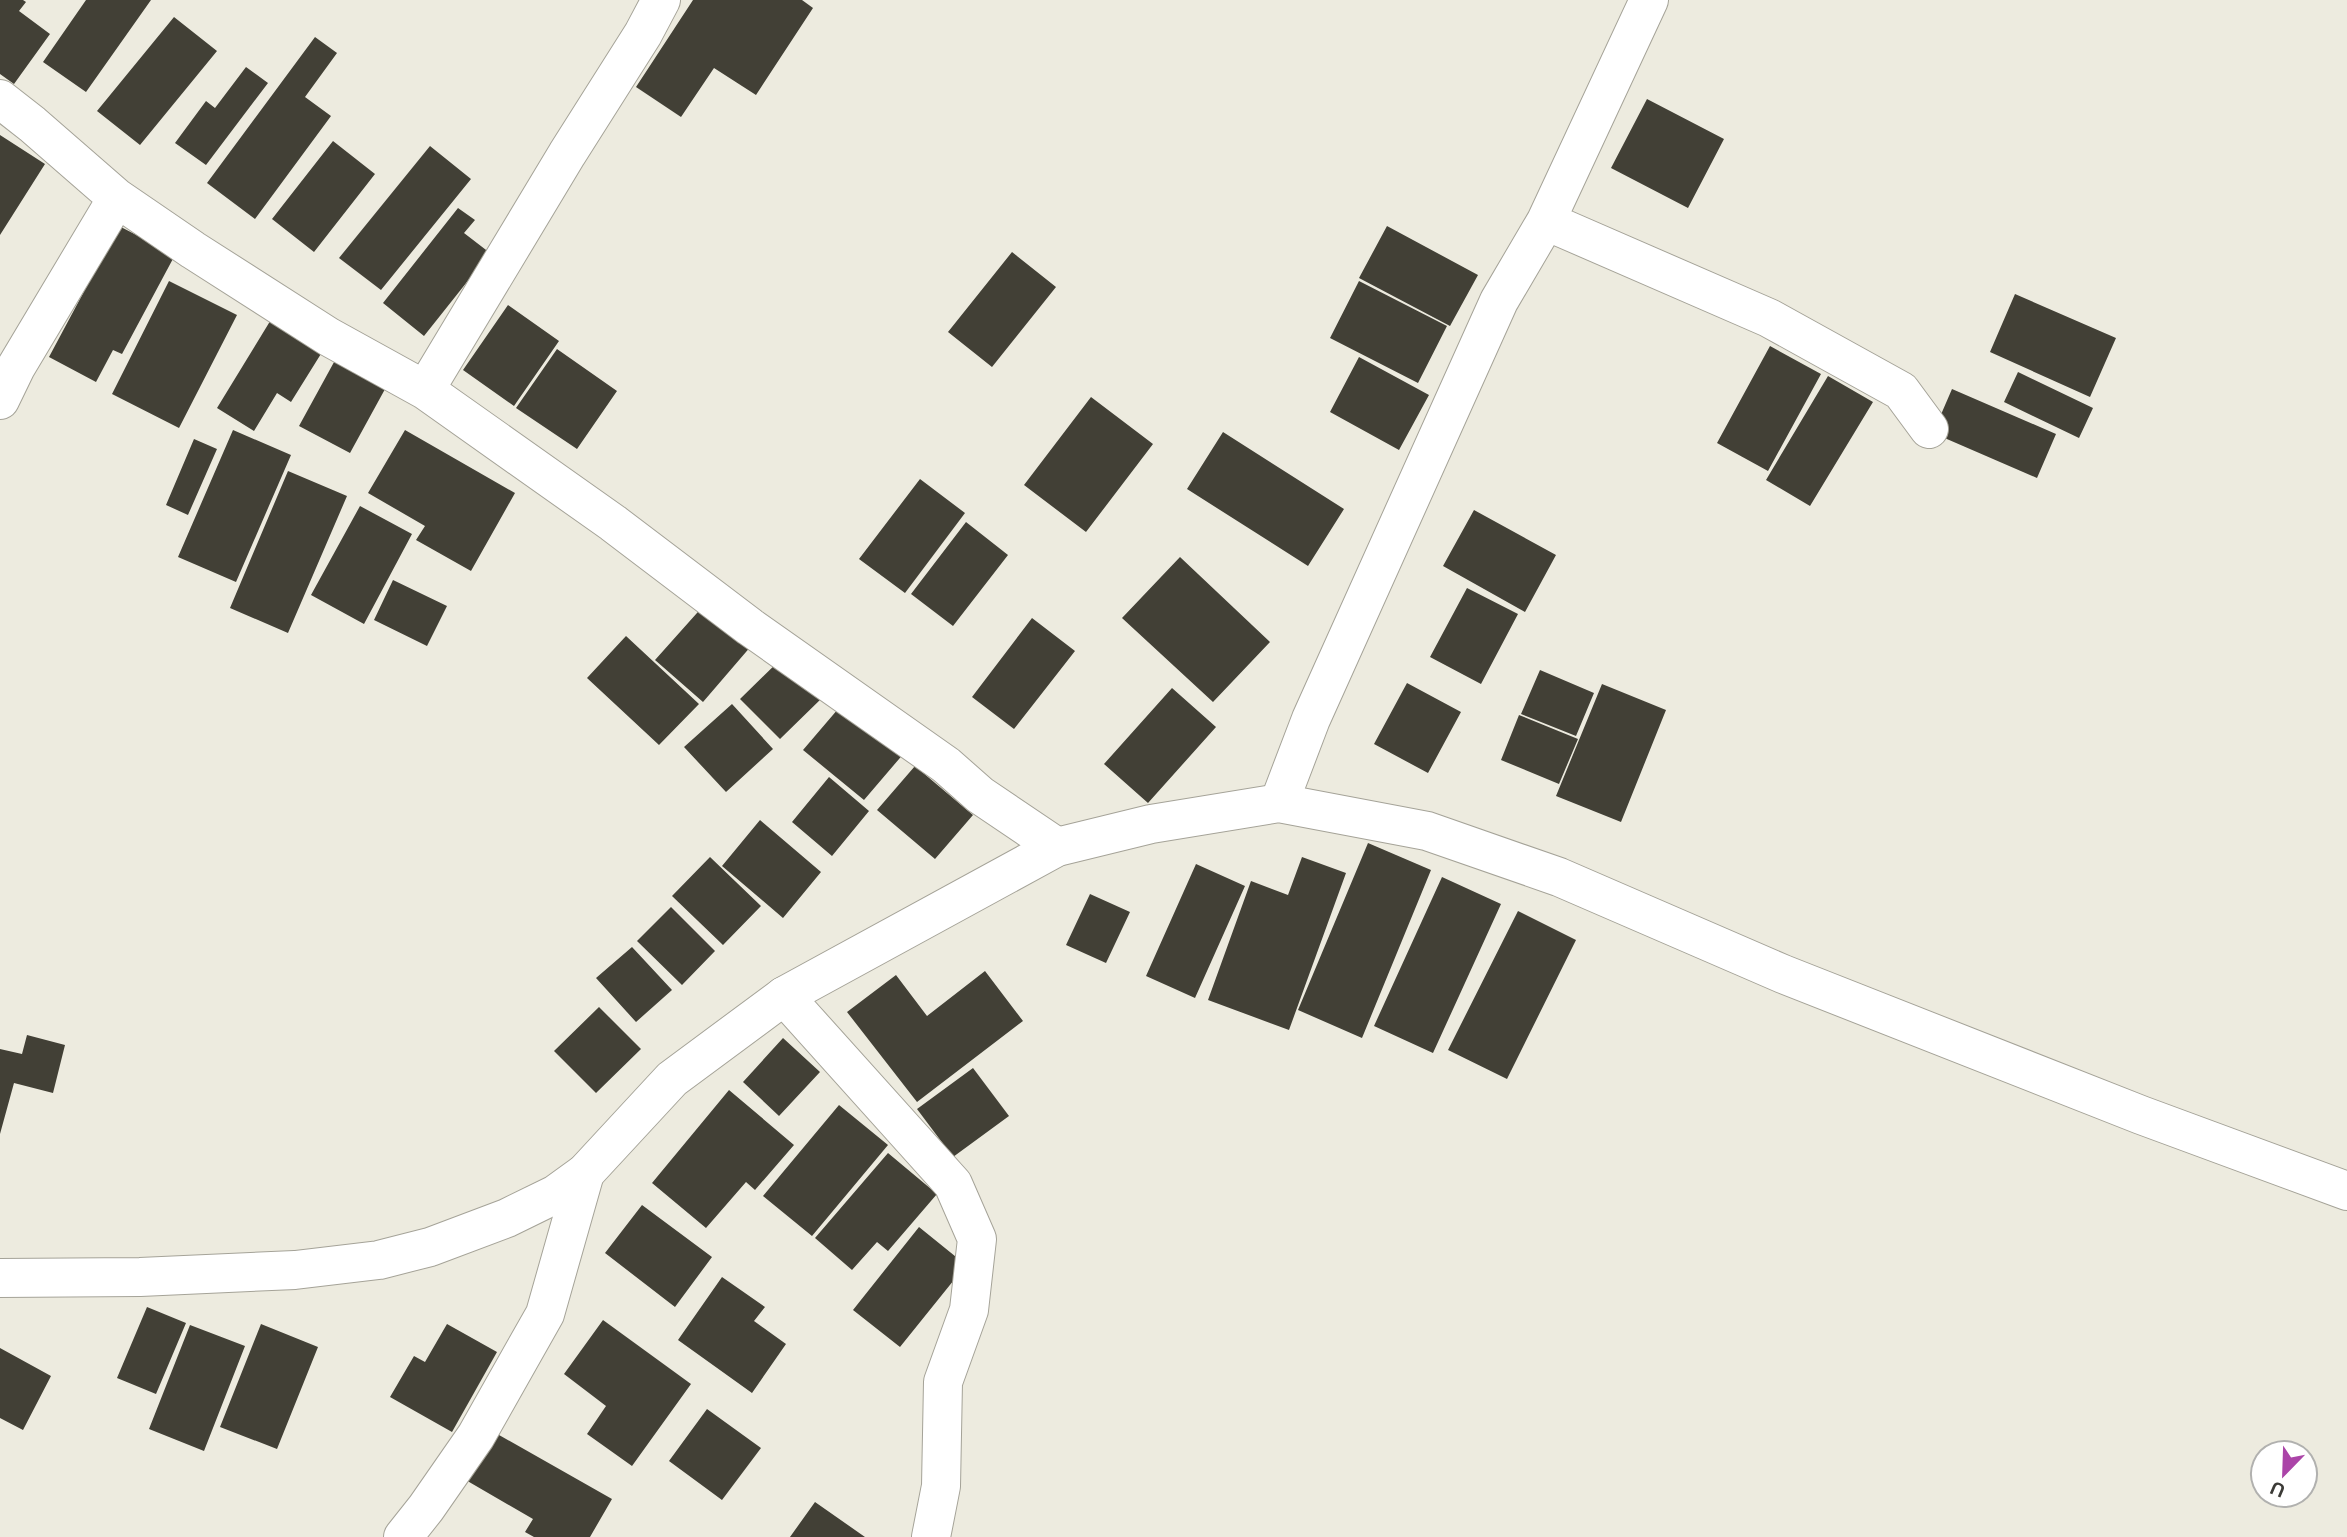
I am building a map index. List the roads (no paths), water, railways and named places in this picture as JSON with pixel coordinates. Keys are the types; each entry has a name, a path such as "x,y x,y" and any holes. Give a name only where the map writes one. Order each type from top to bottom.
{"street":[{"path":"425,390 643,34 661,0"},
{"path":"1279,803 1311,719 1493,313 1546,221 1649,0"},
{"path":"0,99 117,198 329,337 425,390 613,523 822,679 946,765 980,795 1057,847"},
{"path":"0,400 16,366 117,198"},
{"path":"1546,221 1769,318 1901,391 1929,429"},
{"path":"0,1278 140,1277 295,1270 379,1260 430,1247 507,1218 556,1194 585,1173 672,1079 784,996 1057,847 1151,824 1279,803 1427,831 1559,877 1783,974 2128,1110 2347,1191"},
{"path":"784,996 953,1184 976,1239 969,1310 943,1382 941,1486 931,1537"},
{"path":"403,1537 476,1436 545,1314 585,1173"}]}
